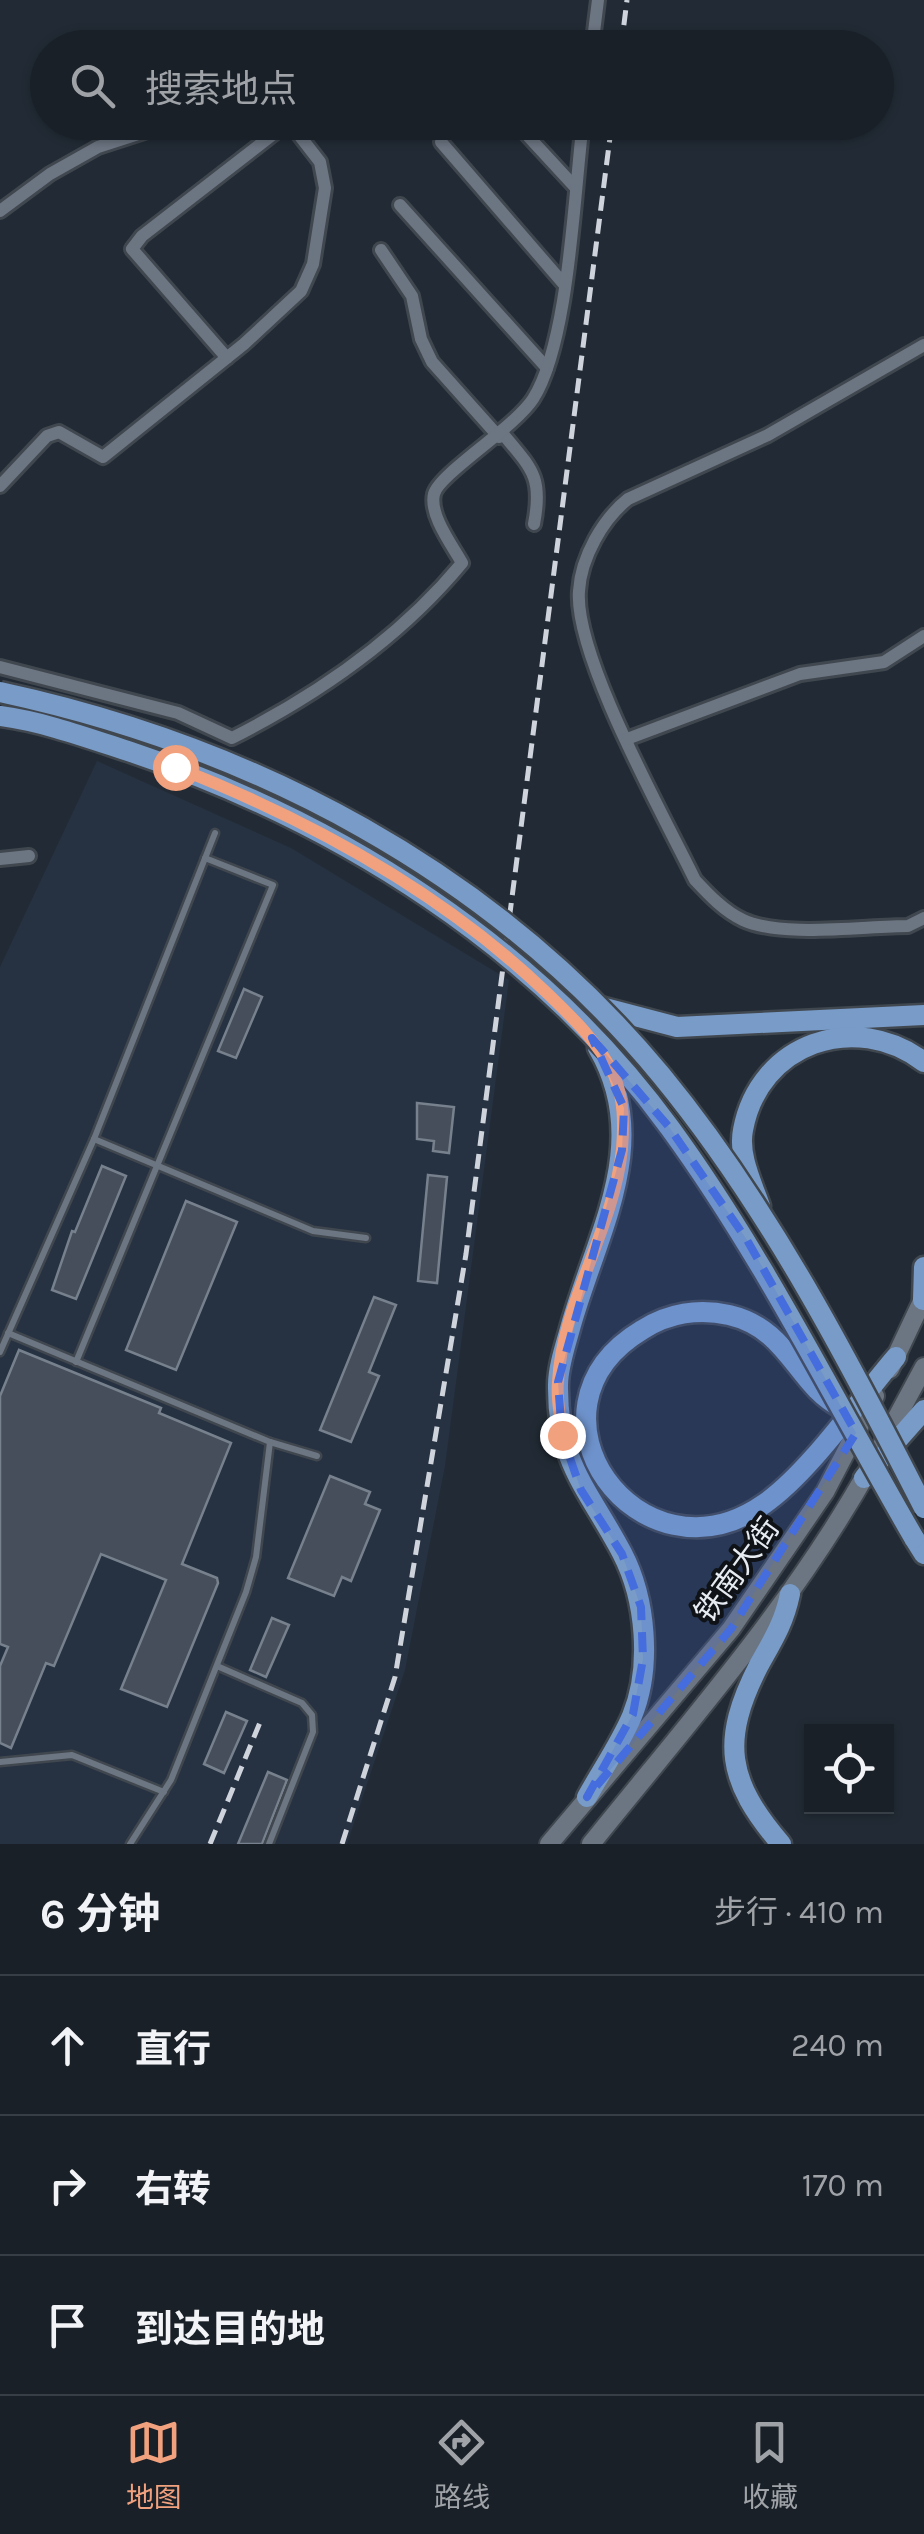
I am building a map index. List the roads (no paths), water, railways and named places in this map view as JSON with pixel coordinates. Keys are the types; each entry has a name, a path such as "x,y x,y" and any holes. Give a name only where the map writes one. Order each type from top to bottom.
{"main road":[{"path":"0,692 82,710 176,738 358,822 468,894 597,1006 692,1115 767,1227 924,1508"},
{"path":"0,716 71,732 175,767 267,804 458,918 522,969 592,1038 670,1127 736,1224 919,1546"},
{"path":"597,1006 678,1027 924,1015"},
{"path":"767,1227 745,1162 742,1134 751,1102 774,1070 832,1036 862,1035 892,1042 924,1062"},
{"path":"587,1796 633,1714 643,1659 641,1607 622,1554 581,1490 562,1435 558,1382 622,1150 624,1108 614,1076 592,1038"},
{"path":"924,1267 924,1298"},
{"name":"铁南大街","path":"549,1844 731,1629 788,1550 825,1492 924,1298"},
{"path":"842,1408 820,1397 798,1362 774,1336 727,1314 703,1311 654,1322 610,1354 592,1381 586,1414 590,1452 604,1480 631,1508 656,1522 688,1528 719,1524 766,1502 896,1357"},
{"name":"铁南大街","path":"591,1844 748,1652 790,1594 864,1478 924,1367"},
{"path":"864,1478 924,1410"},
{"path":"781,1844 740,1789 732,1760 734,1734 746,1695 783,1628 790,1594"}],"street":[{"path":"594,30 598,0"},
{"path":"0,211 50,174 98,147 120,140"},
{"path":"227,358 132,249 142,236 267,140"},
{"path":"0,486 48,436 59,432 103,457 285,310 301,291 313,264 325,188 320,162 304,140"},
{"path":"532,140 575,188"},
{"path":"0,667 178,713 232,738 328,684 429,602 462,563 434,509 434,494 442,480 501,436 532,400 547,368 563,282 581,140"},
{"path":"441,142 563,282"},
{"path":"400,206 547,368"},
{"path":"381,250 412,296 421,340 432,362 534,471 540,492 534,524"},
{"path":"924,345 768,435 628,499 608,514 578,590 582,625 627,739 695,880 744,921 772,928 908,926 924,918"},
{"path":"627,739 800,674 884,662 924,636"},
{"path":"0,860 29,856"}],"lane":[{"path":"0,1352 94,1139 215,833"},
{"path":"76,1362 272,885 205,858"},
{"path":"94,1139 314,1231 366,1238"},
{"path":"8,1333 270,1442 317,1456"},
{"path":"130,1844 164,1792 256,1557 270,1442"},
{"path":"216,1666 302,1704 312,1715 314,1732 269,1844"},
{"path":"0,1762 72,1755 164,1792"}],"railway":[{"path":"623,30 627,0"},
{"path":"342,1844 395,1677 466,1254 610,140"},
{"path":"210,1844 261,1720"}]}
